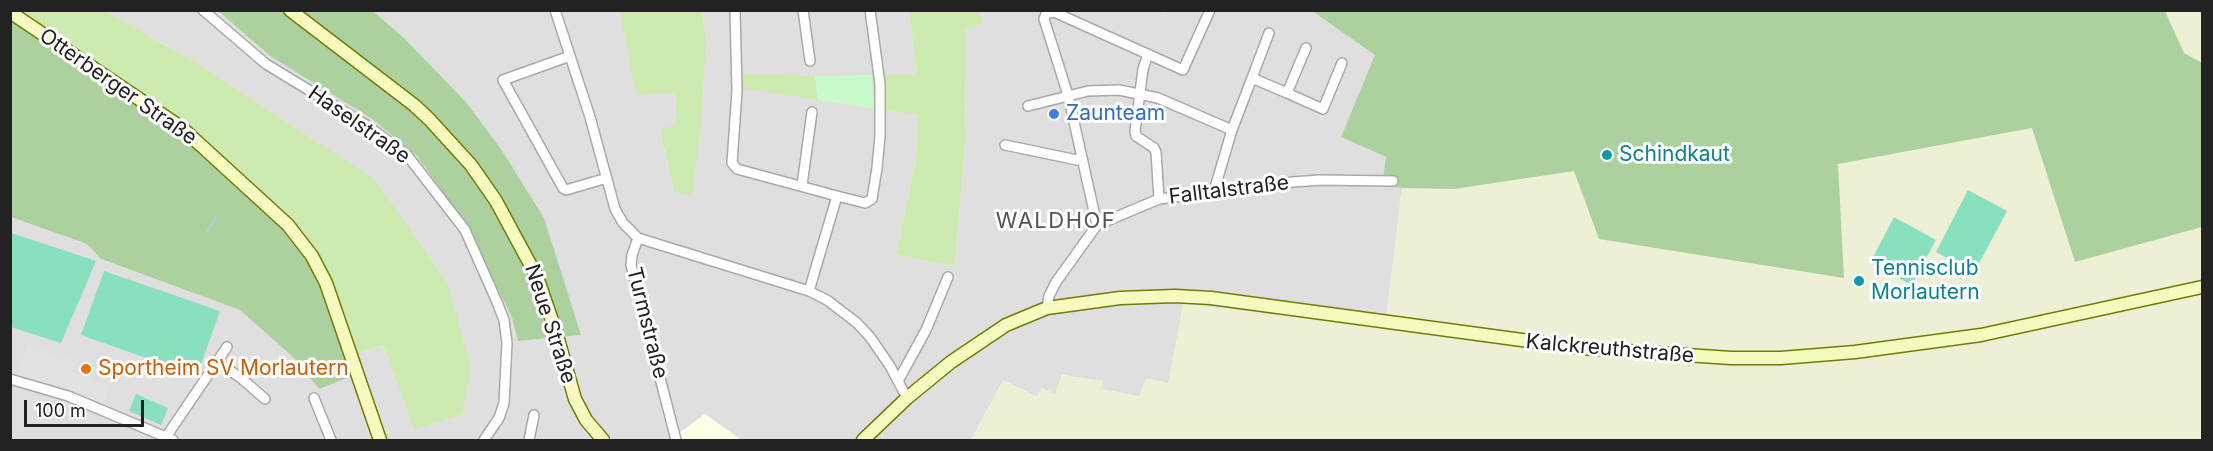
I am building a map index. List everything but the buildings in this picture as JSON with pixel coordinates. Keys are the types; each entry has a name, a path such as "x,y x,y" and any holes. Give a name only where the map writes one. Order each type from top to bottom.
{"street":[{"name":"Haselstraße","path":"203,10 266,64 368,126 407,155 465,230 504,320 507,343 504,403 499,418 484,441"},
{"name":"Neue Straße","path":"290,10 414,105 471,165 496,201 533,268 553,322 575,399 586,420 603,441"},
{"name":"Turmstraße","path":"555,10 615,209 623,223 638,238 631,265 676,441"},
{"path":"735,10 737,91 732,163 737,169 865,203 872,199 879,146 880,84 870,10"},
{"path":"803,10 810,61"},
{"path":"1047,308 1049,296 1056,282 1097,225 1068,95 1044,19 1046,14 1054,12 1184,70 1210,10"},
{"name":"Otterberger Straße","path":"10,12 182,128 288,225 312,256 326,283 380,441"},
{"path":"1215,190 1232,130 1269,33"},
{"path":"1287,93 1306,48"},
{"path":"1148,54 1143,69 1135,131 1136,136 1154,148 1156,152 1159,199"},
{"path":"570,56 503,80 563,188 566,190 607,178"},
{"path":"1252,78 1323,109 1342,63"},
{"path":"1028,106 1088,91 1119,90 1158,98 1232,130"},
{"path":"802,185 812,112"},
{"path":"1005,145 1082,161"},
{"name":"Falltalstraße","path":"1097,225 1159,199 1215,190 1320,180 1394,181"},
{"path":"809,291 837,196"},
{"path":"638,238 809,291 827,300 857,323 881,352 907,398"},
{"path":"898,381 926,330 948,277"},
{"name":"Kalckreuthstraße","path":"862,441 907,398 951,362 1014,321 1047,308 1120,298 1175,296 1211,298 1581,348 1731,358 1781,358 1855,352 1981,334 2202,287"},
{"path":"10,379 68,396 169,439 227,347"},
{"path":"217,362 241,378 265,399"},
{"path":"314,398 331,441"},
{"path":"529,441 534,416"},
{"path":"143,441 148,430"}],"shaded area":[{"path":"1158,10 1165,13 1166,10 1312,11 1376,55 1341,137 1386,157 1382,185 1402,188 1385,327 1184,304 1168,384 1140,397 1101,389 1102,381 1063,375 1055,394 1037,397 1003,380 971,440 11,440 11,217 87,244 101,259 240,310 294,358 319,389 351,356 383,345 414,429 462,415 193,61 105,11 218,11 270,56 372,119 417,156 468,227 512,318 518,341 581,334 501,149 466,102 404,38 373,11 620,11 676,92 675,126 660,131 674,192 706,41 702,11 909,11 917,75 872,76 917,114 916,159 896,255 955,266 965,145 966,28 983,24 979,11"},
{"path":"2165,11 2202,11 2202,63 2184,53"},
{"path":"2032,128 2075,262 2202,227 2202,440 971,440 1003,380 1037,397 1042,388 1055,394 1062,375 1103,381 1101,389 1139,396 1146,378 1168,383 1183,304 1385,327 1402,188 1454,189 1574,171 1844,278 1837,164"},
{"path":"27,345 75,361 70,371 110,387 101,406 70,392 17,376"},
{"path":"705,414 741,440 682,440 679,433"}],"green space":[{"path":"10,11 105,11 193,61 375,180 448,284 471,368 462,415 414,430 383,345 351,356"},
{"path":"218,11 373,11 404,38 466,102 501,149 544,218 581,335 518,341 512,318 468,227 417,156 372,119 270,56"},
{"path":"620,11 702,11 706,41 701,124 692,196 674,192 660,130 675,125 676,93 636,95"},
{"path":"909,11 979,11 983,24 966,29 965,145 955,266 896,255 916,159 917,114 874,109 872,75 917,75"},
{"path":"1312,11 2165,11 2184,53 2202,63 2202,227 2075,262 2032,128 1838,164 1844,278 1599,239 1574,171 1454,189 1402,188 1382,185 1386,157 1341,137 1375,55"},
{"path":"10,13 182,128 312,256 357,374 319,389 294,358 240,310 101,259 87,244 11,217"},
{"path":"741,74 815,76 818,100 741,88"},
{"path":"872,75 874,109 818,100 815,76"},
{"path":"1968,190 2007,211 1974,273 1936,252"},
{"path":"1894,217 1936,240 1912,285 1870,263"},
{"path":"11,233 96,261 61,343 11,327"},
{"path":"104,271 220,311 197,376 81,335"},
{"path":"136,394 168,408 161,425 129,411"}],"waterway":[{"path":"210,227 216,217"}],"place":[{"name":"Zaunteam","path":"1054,114"},
{"name":"Schindkaut","path":"1607,155"},
{"name":"Tennisclub Morlautern","path":"1859,281"},
{"name":"Sportheim SV Morlautern","path":"86,369"}],"district":[{"name":"WALDHOF","path":"1056,221"}]}
